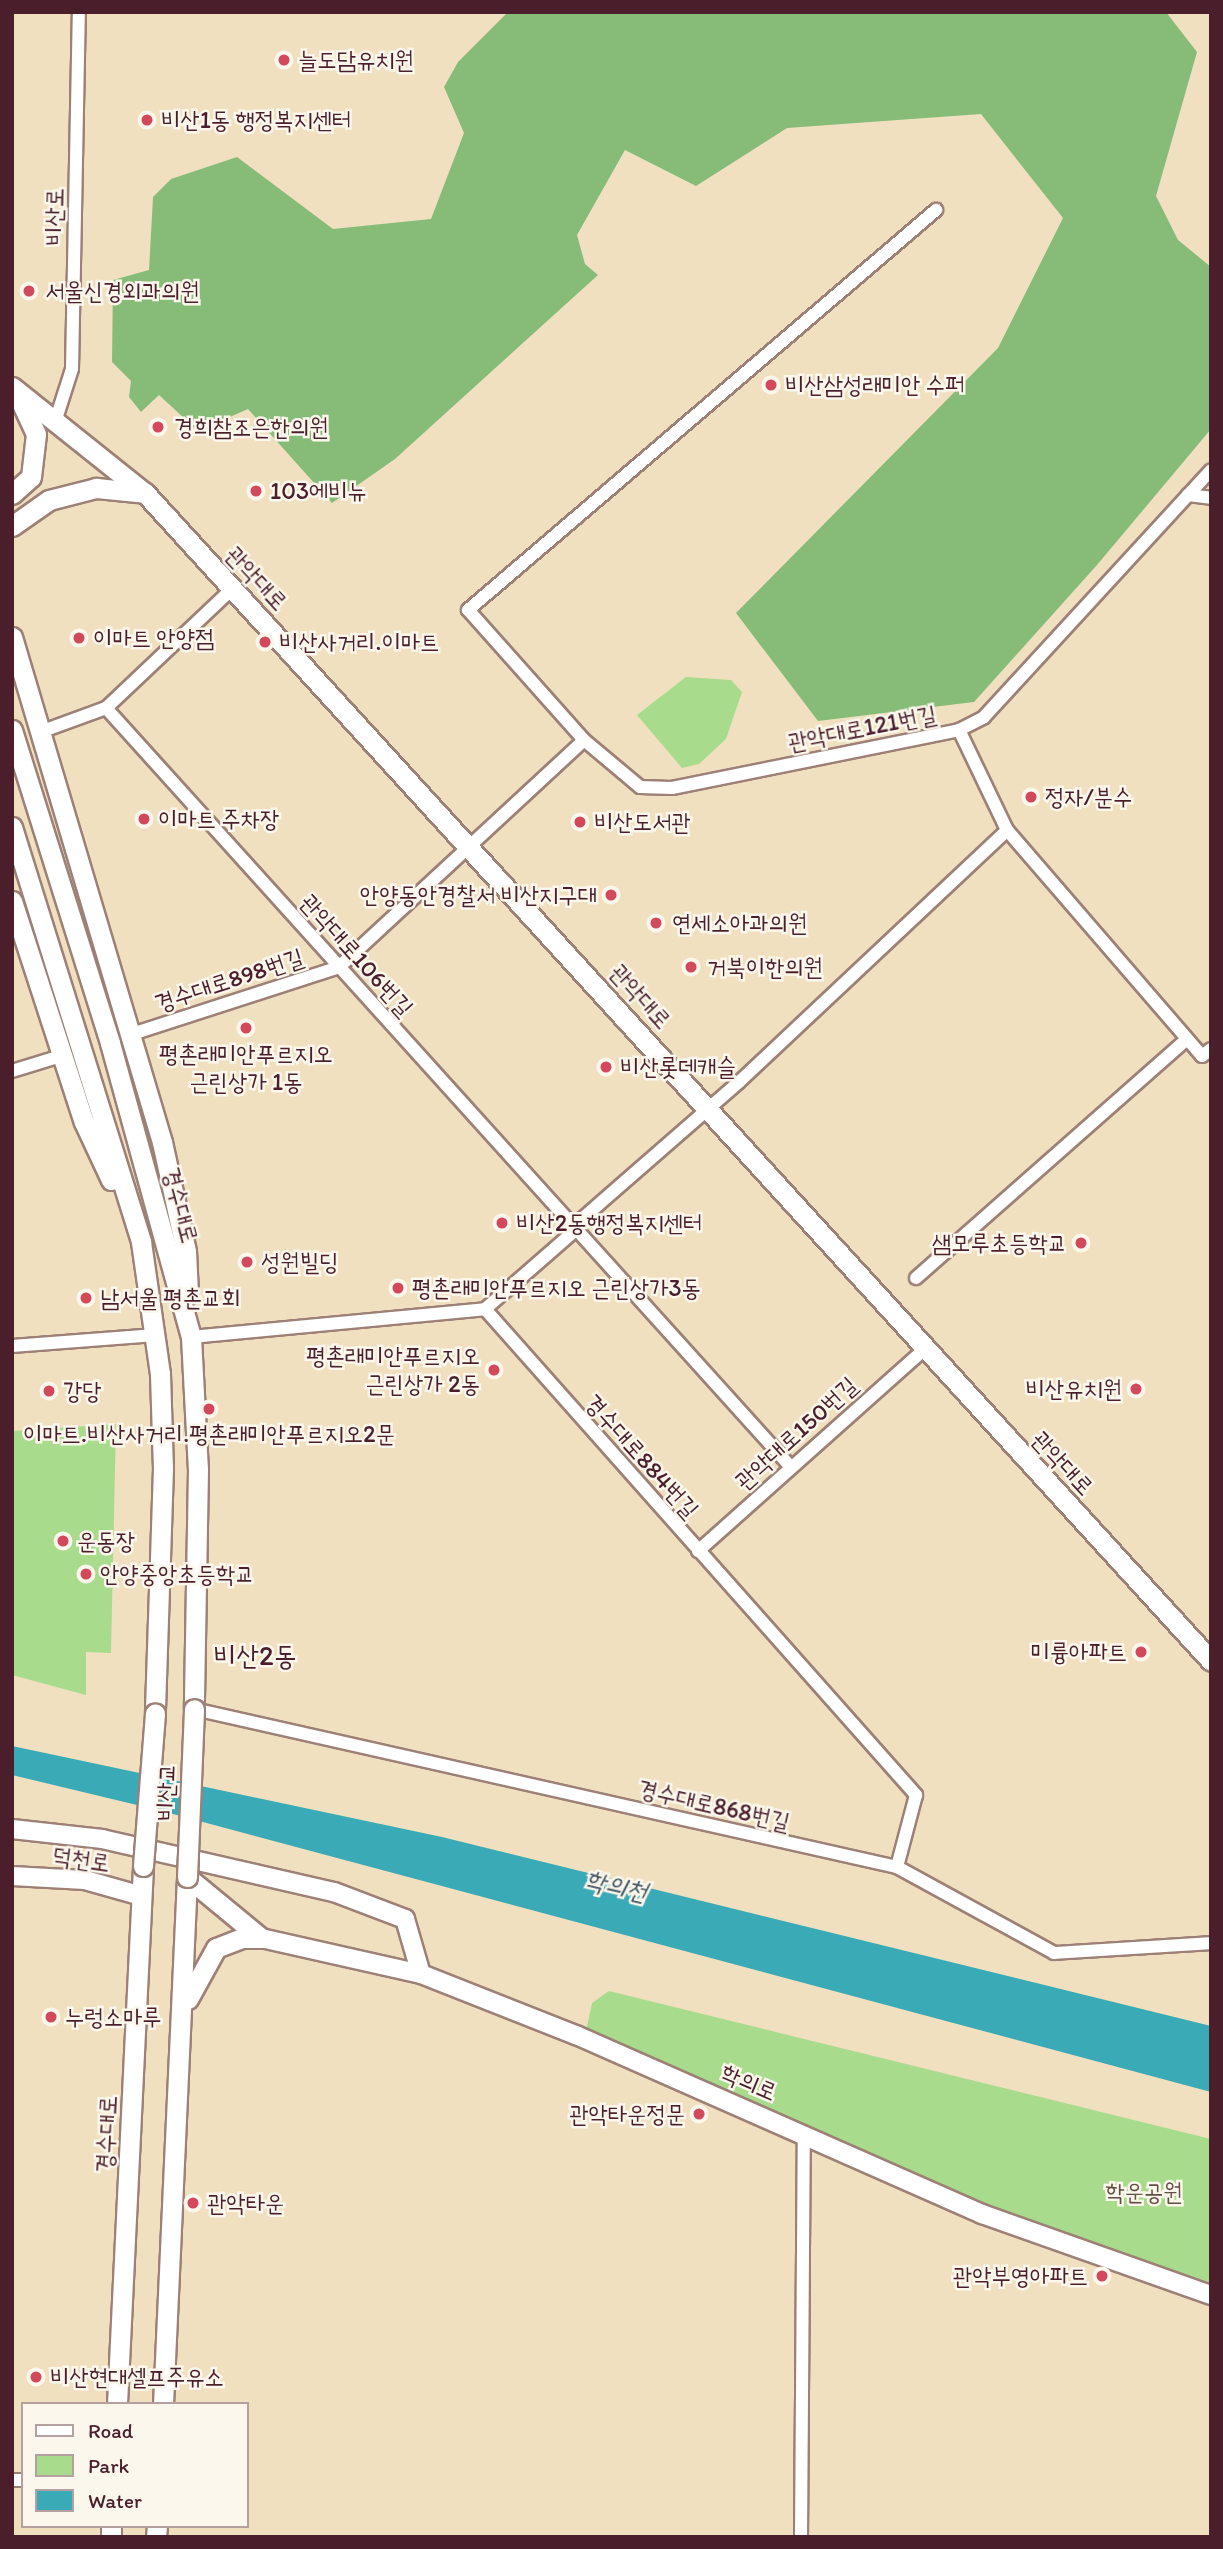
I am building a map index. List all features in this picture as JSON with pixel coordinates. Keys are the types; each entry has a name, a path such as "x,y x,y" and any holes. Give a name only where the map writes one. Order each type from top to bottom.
{"main road":[{"name":"관악대로","path":"14,388 145,493 708,1105 925,1349 1211,1661"},
{"path":"12,494 31,477 36,434 14,388"},
{"path":"12,526 49,500 96,488 145,493"},
{"path":"12,637 132,1034 186,1251 191,1336"},
{"name":"경수대로","path":"12,730 110,1043 191,1336 198,1469 194,1709"},
{"name":"경수대로","path":"12,827 141,1242 156,1335 163,1468 156,1713"},
{"path":"12,901 84,1122 141,1242"},
{"name":"비산교","path":"187,1877 194,1709"},
{"name":"비산교","path":"143,1866 156,1713"},
{"name":"경수대로","path":"117,2402 143,1866"},
{"path":"187,1877 261,1938"},
{"path":"163,2402 185,2006 187,1877"},
{"path":"185,2006 216,1948 242,1938 261,1938"}],"street":[{"name":"비산로","path":"56,419 72,369 79,12"},
{"name":"관악대로121번길","path":"936,210 468,610 584,740 640,787 672,788 959,730 984,716 1211,470"},
{"path":"1188,495 1211,498"},
{"path":"40,732 106,708 233,588"},
{"name":"관악대로106번길","path":"106,708 790,1466"},
{"path":"959,730 1007,830 1202,1056 1211,1049"},
{"path":"339,967 472,848 584,740"},
{"path":"191,1336 485,1310 1007,830"},
{"name":"경수대로898번길","path":"132,1034 339,967"},
{"path":"916,1278 1187,1039"},
{"path":"12,1071 61,1056"},
{"name":"경수대로884번길","path":"485,1310 916,1795 897,1867"},
{"path":"12,1346 156,1335"},
{"name":"관악대로150번길","path":"698,1551 790,1466 925,1349"},
{"name":"경수대로868번길","path":"194,1709 897,1867 1054,1953 1211,1943"},
{"path":"12,1829 102,1839 334,1892 405,1919 421,1974"},
{"name":"덕천로","path":"12,1876 85,1880 142,1896"},
{"name":"학의로","path":"261,1938 421,1974 804,2133 982,2214 1211,2295"},
{"path":"801,2537 804,2133"}],"green space":[{"path":"508,12 1166,12 1197,52 1156,196 1178,240 1211,267 1211,429 1097,565 974,702 818,721 736,613 998,348 1063,218 981,114 787,128 696,186 625,150 577,235 585,264 598,275 395,459 332,503 248,409 198,431 159,395 141,412 129,397 131,381 112,362 113,280 149,270 153,197 171,179 237,157 333,229 431,219 464,133 444,87 458,62"},
{"path":"686,677 731,680 742,692 726,739 699,764 682,768 637,715"},
{"name":"운동장","path":"116,1424 111,1653 86,1652 86,1695 12,1675 12,1431"},
{"name":"학운공원","path":"609,1991 1211,2139 1211,2283 984,2207 586,2031 592,2003"}],"water":[{"name":"학의천","path":"12,1746 442,1837 1211,2026 1211,2092 162,1811 12,1775"}],"place":[{"name":"늘도담유치원","path":"284,60"},
{"name":"비산1동 행정복지센터","path":"147,120"},
{"name":"서울신경외과의원","path":"29,291"},
{"name":"비산삼성래미안 수퍼","path":"771,385"},
{"name":"경희참조은한의원","path":"158,427"},
{"name":"103에비뉴","path":"256,491"},
{"name":"이마트 안양점","path":"79,638"},
{"name":"비산사거리.이마트","path":"265,642"},
{"name":"정자/분수","path":"1031,797"},
{"name":"이마트 주차장","path":"144,819"},
{"name":"비산도서관","path":"580,822"},
{"name":"안양동안경찰서 비산지구대","path":"611,895"},
{"name":"연세소아과의원","path":"656,923"},
{"name":"거북이한의원","path":"691,967"},
{"name":"평촌래미안푸르지오 근린상가 1동","path":"246,1028"},
{"name":"비산롯데캐슬","path":"606,1067"},
{"name":"비산2동행정복지센터","path":"502,1223"},
{"name":"샘모루초등학교","path":"1081,1243"},
{"name":"성원빌딩","path":"247,1262"},
{"name":"평촌래미안푸르지오 근린상가3동","path":"398,1288"},
{"name":"남서울 평촌교회","path":"86,1298"},
{"name":"평촌래미안푸르지오 근린상가 2동","path":"494,1370"},
{"name":"비산유치원","path":"1136,1389"},
{"name":"강당","path":"49,1391"},
{"name":"이마트.비산사거리.평촌래미안푸르지오2문","path":"209,1409"},
{"name":"운동장","path":"63,1541"},
{"name":"안양중앙초등학교","path":"86,1574"},
{"name":"미륭아파트","path":"1141,1652"},
{"name":"누렁소마루","path":"51,2017"},
{"name":"관악타운정문","path":"699,2114"},
{"name":"관악타운","path":"193,2203"},
{"name":"관악부영아파트","path":"1102,2276"},
{"name":"비산현대셀프주유소","path":"36,2377"}],"district":[{"name":"비산2동","path":"255,1655"}]}
